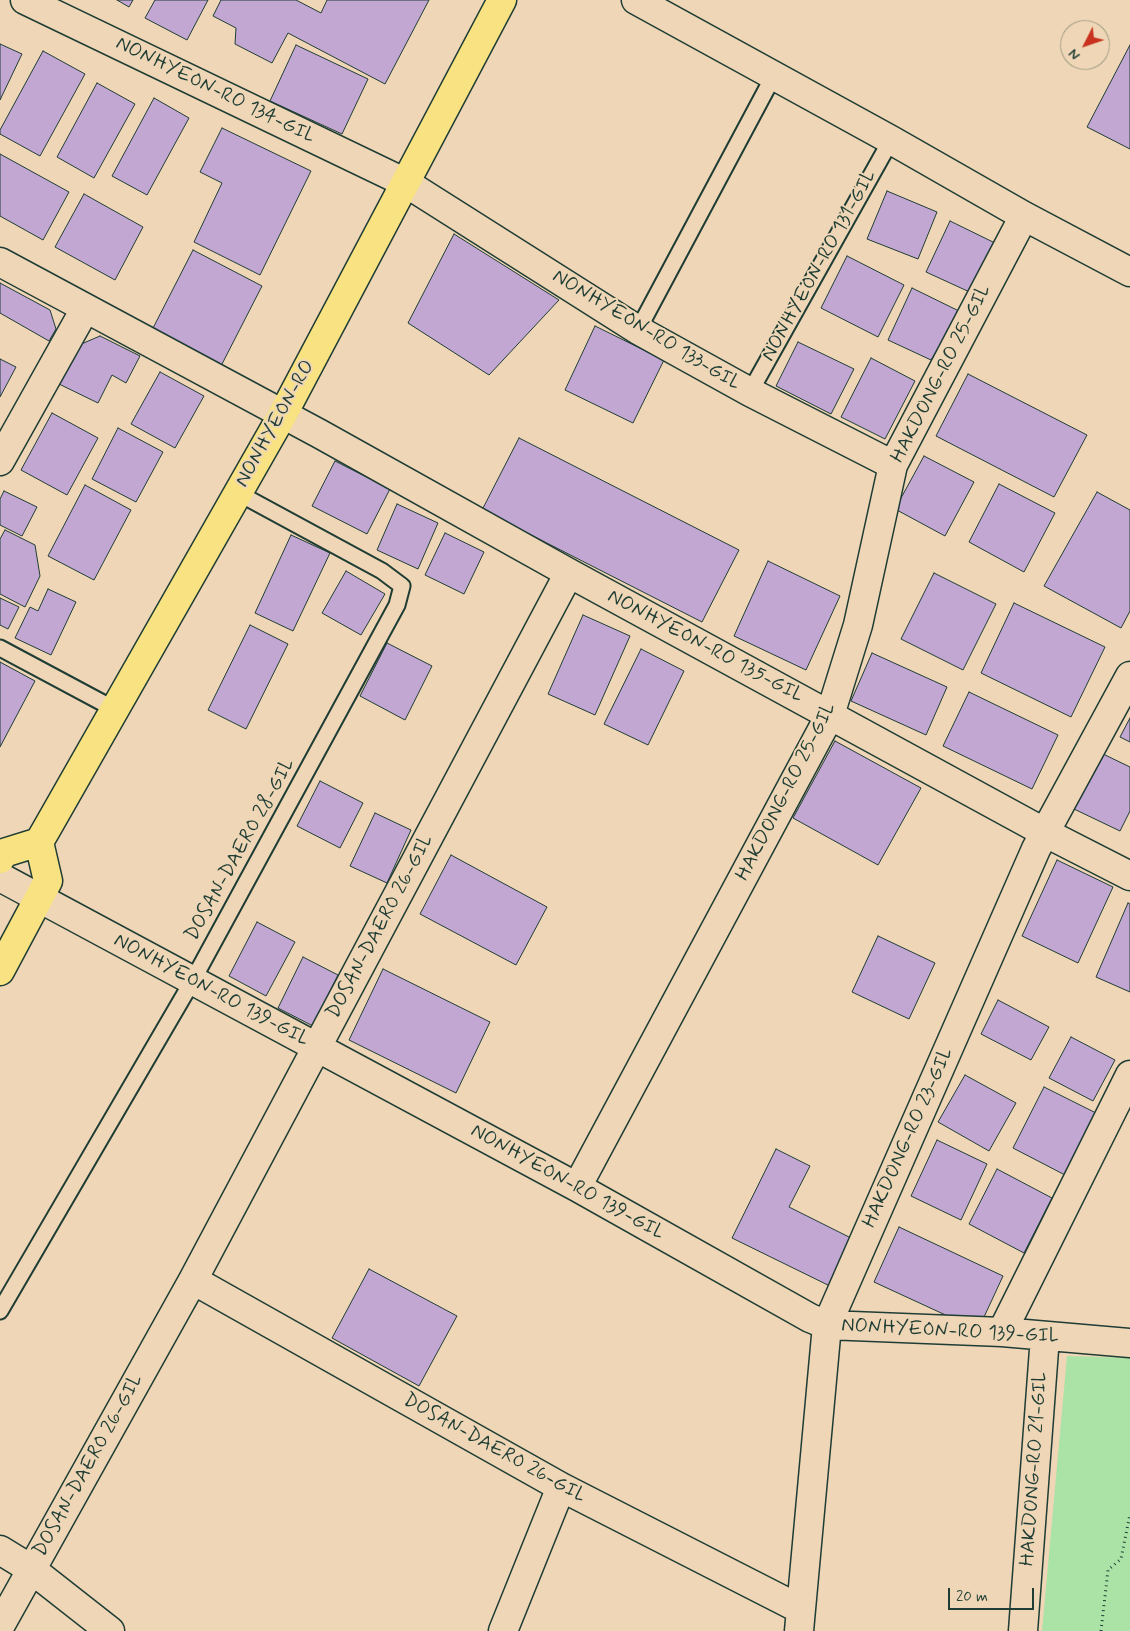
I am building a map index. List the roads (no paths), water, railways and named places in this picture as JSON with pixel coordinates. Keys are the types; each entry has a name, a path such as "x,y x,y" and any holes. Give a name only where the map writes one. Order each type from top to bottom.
{"main road":[{"name":"NONHYEON-RO","path":"39,842 116,710 283,414 502,0"},
{"path":"0,859 4,853 39,842 48,881 0,971"}],"street":[{"name":"NONHYEON-RO 134-GIL","path":"25,0 406,183"},
{"path":"636,0 773,77 891,140 1024,216 1130,272"},
{"name":"NONHYEON-RO 133-GIL","path":"406,183 638,330 750,392 893,466"},
{"name":"HAKDONG-RO 25-GIL","path":"577,1187 830,715 858,625 893,466 1024,216"},
{"name":"NONHYEON-RO 135-GIL","path":"0,262 283,414 569,573 1044,832 1130,876"},
{"path":"0,461 85,309"},
{"name":"DOSAN-DAERO 26-GIL","path":"0,1626 30,1569 193,1280 569,573"},
{"name":"HAKDONG-RO 23-GIL","path":"800,1620 827,1325 1044,832 1130,676"},
{"name":"NONHYEON-RO 139-GIL","path":"0,877 577,1187 810,1318 827,1325 1002,1332 1130,1343"},
{"path":"1002,1332 1130,1075"},
{"name":"DOSAN-DAERO 26-GIL","path":"193,1280 800,1620"},
{"name":"HAKDONG-RO 21-GIL","path":"1022,1631 1045,1336"},
{"path":"503,1631 561,1487"},
{"path":"0,1550 30,1569 110,1631"}],"lane":[{"path":"638,330 773,77"},
{"name":"NONHYEON-RO 131-GIL","path":"750,392 891,140"},
{"name":"DOSAN-DAERO 28-GIL","path":"0,1311 193,980 397,605 402,586 382,571 238,493"},
{"path":"0,648 116,710"}]}
